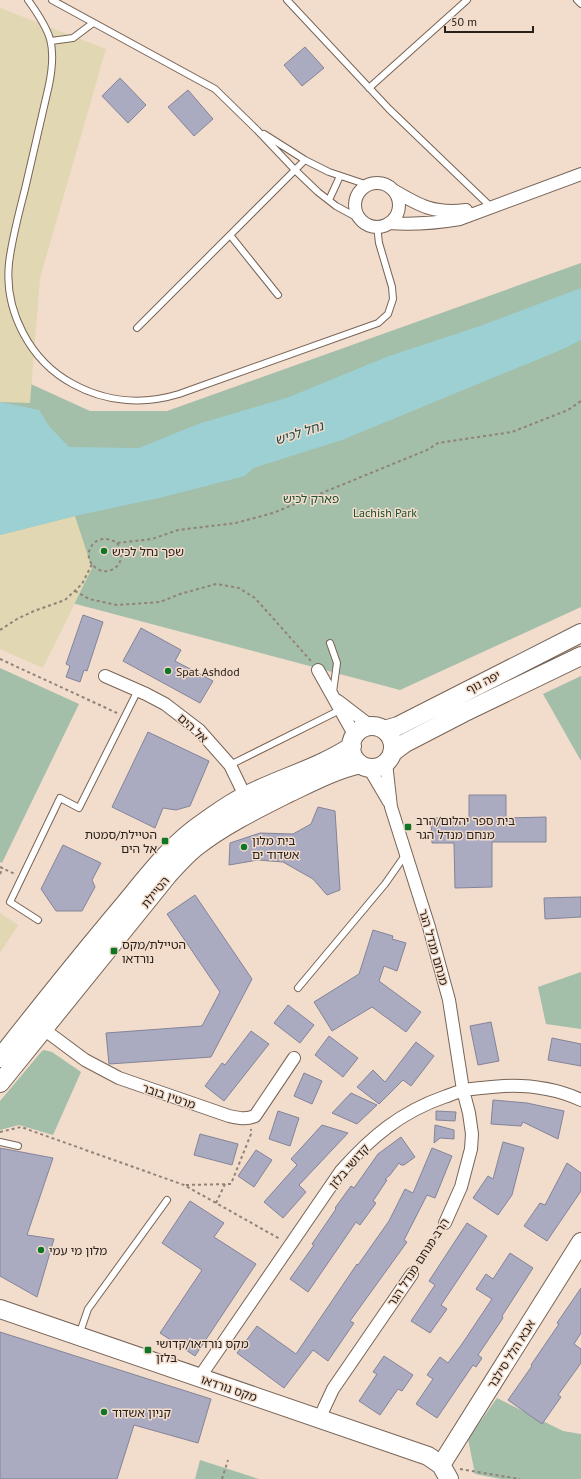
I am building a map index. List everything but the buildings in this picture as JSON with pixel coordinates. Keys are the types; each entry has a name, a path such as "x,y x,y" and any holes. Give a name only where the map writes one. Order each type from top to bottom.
{"main road":[{"name":"יפה נוף","path":"378,728 398,726 581,633"},
{"name":"יפה נוף","path":"390,757 405,743 581,656"},
{"path":"378,728 389,734 392,740 390,757 381,766 364,766 353,755 353,741 362,729 378,728"},
{"name":"הטיילת","path":"0,1058 37,1024 182,860 196,847 212,836 249,803 333,758 353,741"},
{"name":"הטיילת","path":"249,803 314,781 345,768 364,766"},
{"name":"הטיילת","path":"0,1083 37,1024"},
{"name":"אבא הלל סילבר","path":"445,1472 581,1242"},
{"name":"מקס נורדאו","path":"0,1309 428,1456 445,1472"}],"street":[{"path":"491,207 452,212 439,211 427,208 411,201 382,184 368,185 358,194 355,207 360,219 371,226 389,223 406,224 441,222 460,219 581,174"},
{"path":"389,223 397,213 398,207 397,196 393,190"},
{"path":"318,670 340,710 353,741"},
{"name":"אל הים","path":"104,676 138,690 165,704 199,730 230,765 249,803"},
{"path":"332,696 378,728"},
{"path":"390,757 391,807"},
{"path":"364,766 391,807"},
{"name":"מנחם מנדל הגר","path":"391,807 429,927 449,1000 463,1090"},
{"name":"מרטין בובר","path":"37,1024 86,1060 119,1078 229,1116 241,1119 250,1118"},
{"path":"250,1118 255,1116 294,1058"},
{"name":"קדושי בלזן","path":"199,1378 341,1171 362,1148 382,1131 419,1107 463,1090 486,1087 534,1087 555,1091 581,1100"},
{"name":"הרב מנחם מנדל הגר","path":"445,1223 461,1187 471,1150 472,1134 469,1113 463,1090"},
{"name":"הרב מנחם מנדל הגר","path":"319,1419 333,1388 412,1274"}],"lane":[{"path":"28,0 43,21 51,41 51,75 11,250 8,282 14,310 26,338 38,356 47,365 71,383 109,398 137,401 160,399 179,394 378,323 388,314 393,299 392,287 379,243 377,226"},
{"path":"52,0 215,90 258,130 295,170 336,206 360,219"},
{"path":"287,0 389,110 491,207"},
{"path":"369,88 466,0"},
{"path":"577,0 581,4"},
{"path":"51,41 73,38 94,23"},
{"path":"258,130 305,160 340,176 368,185"},
{"path":"137,328 305,160"},
{"path":"329,200 340,176"},
{"path":"230,235 278,295"},
{"path":"330,644 337,663 332,696"},
{"path":"38,920 10,902 60,798 79,808 138,690"},
{"path":"230,765 340,710"},
{"path":"298,988 385,884 406,854"},
{"path":"0,1142 18,1146"},
{"path":"78,1336 88,1309 167,1200"}],"path":[{"path":"117,543 122,553 116,567 111,570 100,571 92,564 89,554 90,549 96,541 107,539 117,543 152,539 178,530 236,523 273,513 427,450 438,443 512,432 568,410 581,401"},
{"path":"0,630 16,619 64,600 82,584 92,564"},
{"path":"75,591 89,599 117,605 160,602 180,594 216,584 239,588 255,598 318,670"},
{"path":"0,659 124,717"},
{"path":"0,874 1,868 22,878"},
{"path":"184,1184 231,1184 251,1134 250,1118"},
{"path":"0,1132 20,1127 184,1184 290,1245"},
{"path":"216,1203 225,1184"},
{"name":"הרב מנחם מנדל הגר","path":"412,1274 445,1223"},
{"path":"222,1479 228,1460"},
{"path":"480,1473 520,1479"}],"green space":[{"name":"Lachish Park","path":"581,263 581,607 400,690 8,586 0,579 0,370 90,411 167,411"},
{"path":"0,668 79,704 2,863 0,862"},
{"path":"581,676 581,761 543,694"},
{"path":"581,972 581,1029 546,1024 538,987"},
{"path":"44,1050 52,1052 81,1072 53,1135 19,1125 0,1130 0,1101"},
{"path":"497,1398 563,1431 581,1434 581,1479 501,1479 475,1474 468,1439"},
{"path":"200,1460 259,1479 195,1479"}],"sand":[{"path":"0,8 106,49 40,278 30,403 0,402"},
{"path":"75,516 92,568 43,668 0,649 0,535"},
{"path":"0,913 18,925 0,953"}],"water":[{"name":"נחל לכיש","path":"581,288 581,340 563,349 342,440 253,468 245,476 159,498 75,516 0,535 0,402 39,410 49,426 69,447 139,448 198,424 289,397 389,356 480,326"}],"place":[{"name":"שפך נחל לכיש","path":"104,551"},
{"name":"Spat Ashdod","path":"168,671"},
{"name":"בית ספר יהלום/הרב מנחם מנדל הגר","path":"408,827"},
{"name":"הטיילת/סמטת אל הים","path":"165,841"},
{"name":"בית מלון אשדוד ים","path":"244,847"},
{"name":"הטיילת/מקס נורדאו","path":"114,951"},
{"name":"מלון מי עמי","path":"41,1250"},
{"name":"מקס נורדאו/קדושי בלזן","path":"148,1350"},
{"name":"קניון אשדוד","path":"104,1412"}],"park label":[{"name":"פארק לכיש","path":"311,498"}]}
